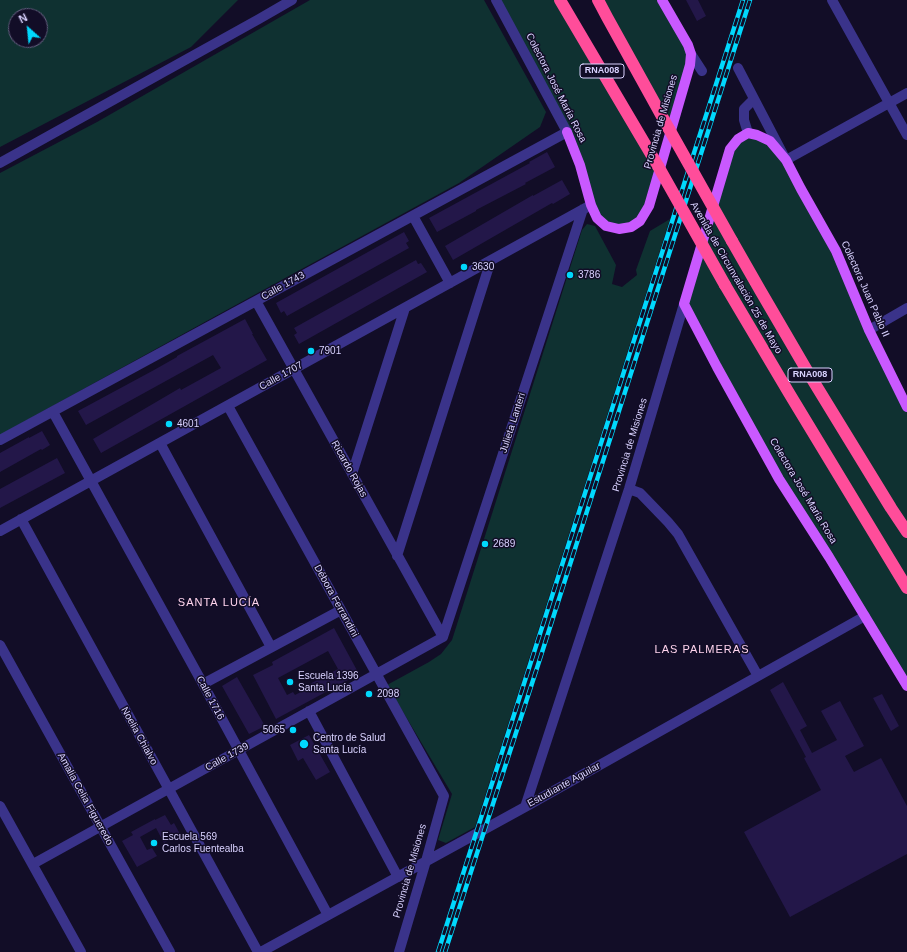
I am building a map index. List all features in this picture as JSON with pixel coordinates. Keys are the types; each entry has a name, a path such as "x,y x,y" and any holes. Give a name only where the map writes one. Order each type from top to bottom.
{"highway":[{"name":"Avenida de Circunvalación 25 de Mayo","path":"560,0 644,141 725,285 907,588"},
{"name":"Avenida de Circunvalación 25 de Mayo","path":"598,0 760,290 809,374 907,532"}],"main road":[{"path":"662,0 690,49"},
{"name":"Provincia de Misiones","path":"649,206 690,65 690,49"},
{"name":"Colectora José María Rosa","path":"567,132 580,165 587,207 597,218 606,226 619,229 631,227 640,221 649,206"},
{"name":"Provincia de Misiones","path":"684,304 730,149 738,139 748,134"},
{"name":"Colectora Juan Pablo II","path":"748,134 757,135 770,141 786,160 836,251 869,330 907,407"},
{"name":"Colectora José María Rosa","path":"684,304 717,367 780,479 907,686"}],"street":[{"path":"0,163 292,0"},
{"name":"Colectora José María Rosa","path":"496,0 567,132"},
{"path":"832,0 907,135"},
{"path":"690,49 702,71"},
{"name":"Colectora Juan Pablo II","path":"738,68 786,160"},
{"path":"786,160 907,93"},
{"path":"748,134 744,120 744,109 754,99"},
{"name":"Calle 1743","path":"0,440 567,132"},
{"name":"Calle 1707","path":"0,531 587,207"},
{"name":"Julieta Lanteri","path":"443,637 587,207"},
{"path":"413,216 450,283"},
{"path":"397,556 491,260"},
{"name":"Ricardo Rojas","path":"256,301 443,637"},
{"name":"Provincia de Misiones","path":"525,807 629,489 684,304"},
{"path":"352,474 405,308"},
{"path":"869,330 907,308"},
{"name":"Débora Ferrandini","path":"228,406 444,796"},
{"name":"Calle 1716","path":"53,412 328,915"},
{"path":"160,443 271,648"},
{"path":"629,489 640,493 678,534 758,676"},
{"name":"Noelia Chialvo","path":"21,519 258,952"},
{"path":"203,684 341,610"},
{"name":"Estudiante Aguilar","path":"261,952 525,807 865,616"},
{"name":"Calle 1739","path":"32,864 443,637"},
{"name":"Amalia Celia Figueredo","path":"0,645 170,952"},
{"path":"309,711 398,877"},
{"name":"Provincia de Misiones","path":"399,952 444,796"},
{"path":"0,806 82,952"}],"green space":[{"path":"0,0 238,0 191,47 0,147"},
{"path":"310,0 484,0 546,112 540,127 459,183 0,435 0,173 97,122"},
{"path":"496,0 560,0 658,166 640,221 619,229 597,218 580,165"},
{"path":"598,0 662,0 691,54 669,129"},
{"path":"757,135 786,160 907,407 907,686 829,557 684,304 738,139"},
{"path":"670,219 475,827 446,843 438,840 452,794 387,685 441,654 452,640 582,230 587,224 595,226 616,265 612,284 622,287 637,275 636,270 650,231"}],"building":[{"path":"686,0 698,0 706,16 697,21"},
{"path":"547,152 555,167 437,232 429,218 530,163 529,162"},
{"path":"562,180 570,194 453,260 445,246"},
{"path":"404,232 409,241 406,243 409,248 287,316 284,311 281,313 276,303"},
{"path":"416,260 418,264 421,263 427,272 299,344 294,335 297,333 294,328"},
{"path":"245,319 267,360 101,453 93,439 180,388 181,390 221,368 213,355 86,425 78,411"},
{"path":"42,431 50,445 0,472 0,453"},
{"path":"57,458 65,473 0,508 0,489"},
{"path":"334,628 359,674 276,719 253,675 273,665 272,662","holes":["328,651 338,669 308,685 310,687 295,695 293,692 287,695 278,678"]},
{"path":"237,677 265,726 249,734 222,686"},
{"path":"783,682 807,726 800,730 812,753 837,740 821,711 840,701 864,746 845,756 854,772 881,758 907,806 907,854 790,917 744,832 821,790 804,758 806,757 770,690"},
{"path":"882,694 899,726 891,731 873,698"},
{"path":"309,735 330,772 316,780 303,758 298,761 290,745"},
{"path":"165,815 171,825 174,823 180,834 164,843 156,828 140,837 147,850 152,848 157,856 137,867 122,841 133,835 131,832"}],"railway":[{"path":"438,952 743,0"},
{"path":"445,952 750,0"}],"place":[{"name":"3630","path":"464,267"},
{"name":"3786","path":"570,275"},
{"name":"7901","path":"311,351"},
{"name":"4601","path":"169,424"},
{"name":"2689","path":"485,544"},
{"name":"Escuela 1396 Santa Lucía","path":"290,682"},
{"name":"2098","path":"369,694"},
{"name":"5065","path":"293,730"},
{"name":"Centro de Salud Santa Lucía","path":"304,744"},
{"name":"Escuela 569 Carlos Fuentealba","path":"154,843"}],"district":[{"name":"SANTA LUCÍA","path":"219,603"},
{"name":"LAS PALMERAS","path":"702,650"}]}
